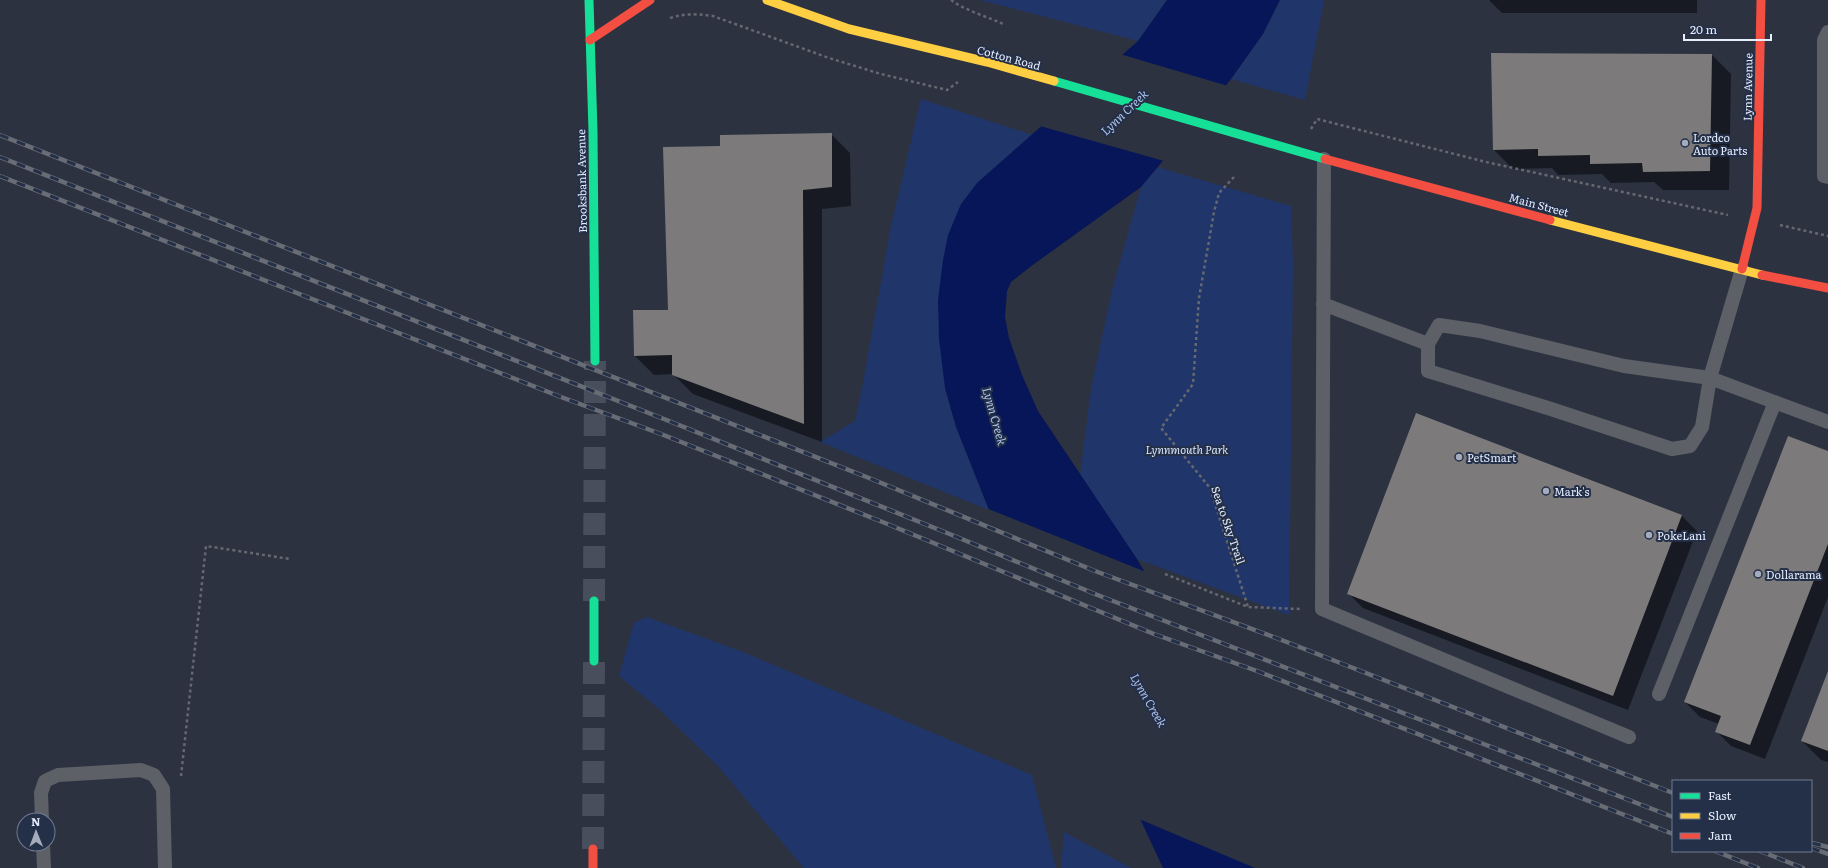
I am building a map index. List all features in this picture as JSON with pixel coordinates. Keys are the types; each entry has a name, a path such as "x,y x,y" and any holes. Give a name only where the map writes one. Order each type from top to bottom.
{"main road":[{"name":"Brooksbank Avenue","path":"589,0 595,362"},
{"path":"590,40 650,0"},
{"name":"Cotton Road","path":"767,0 849,29 986,62 1245,136"},
{"name":"Lynn Avenue","path":"1742,269 1757,208 1760,0"},
{"name":"Main Street","path":"1245,136 1388,178 1778,279 1828,288"},
{"path":"594,601 594,660"},
{"path":"593,849 593,868"}],"lane":[{"path":"1828,32 1824,40 1824,176 1828,177"},
{"path":"1324,159 1322,609 1629,737"},
{"path":"1742,269 1710,378 1702,427 1690,446 1672,449 1551,409 1428,371 1428,344 1439,325 1480,331 1624,366 1710,378 1828,422"},
{"path":"1323,304 1428,344"},
{"path":"1659,694 1775,402"},
{"path":"42,812 41,793 45,781 58,775 141,770 154,775 163,789 165,868"},
{"path":"43,852 44,868"}],"path":[{"path":"951,0 970,11 985,15 1003,24"},
{"path":"665,16 668,18 680,14 714,16 829,58 881,74 947,90"},
{"path":"1317,119 1486,162 1696,210"},
{"name":"Sea to Sky Trail","path":"1234,177 1219,193 1200,298 1193,384 1161,428 1210,488 1248,607"},
{"path":"1790,227 1828,236"},
{"path":"180,782 206,546 290,559"},
{"path":"1165,574 1248,607 1322,609"}],"green space":[{"path":"980,0 1167,0 1138,41"},
{"path":"1280,0 1324,0 1305,100 1231,79 1263,34"},
{"path":"921,99 1033,135 977,183 945,388 956,427 989,510 820,442 855,421 891,226"},
{"name":"Lynnmouth Park","path":"1157,167 1291,206 1293,263 1289,615 1137,559 1080,475 1091,389 1112,290 1141,187"},
{"path":"647,617 743,652 1032,775 1056,868 804,868 717,765 658,708 619,676 634,623"},
{"path":"1064,832 1131,868 1061,868"}],"water":[{"name":"Lynn Creek","path":"1167,0 1280,0 1263,34 1231,79 1141,187 1011,282 1007,291 1005,317 1009,338 1022,375 1038,411 1137,559 1247,743 1314,868 1163,868 1070,668 989,510 956,427 945,388 939,339 938,300 948,235 961,204 977,183 1138,41"}],"pier":[{"path":"1120,54 1228,86 1164,161 1040,126"},
{"path":"986,508 1146,572 1248,742 1298,831 1316,868 1255,868 1139,819 1068,669"}],"building":[{"path":"1491,53 1712,54 1710,171 1643,172 1642,163 1590,164 1590,155 1538,156 1538,149 1493,150"},
{"path":"832,133 832,187 803,190 804,424 672,375 672,355 634,356 633,310 668,310 663,147 720,146 720,135"},
{"path":"1416,413 1682,515 1613,696 1347,594"},
{"path":"1788,436 1828,451 1828,544 1750,745 1715,732 1721,716 1684,702"},
{"path":"1828,671 1828,751 1801,741"}],"tunnel":[{"path":"594,601 595,361"},
{"path":"593,849 594,661"}],"railway":[{"path":"0,135 874,480 1095,571 1279,639 1672,793"},
{"path":"0,157 669,421 1100,596 1672,817"},
{"path":"0,176 561,397 661,434 885,523 1154,634 1257,671 1672,834"},
{"path":"1812,843 1828,847"},
{"path":"1812,848 1828,854"},
{"path":"1718,852 1758,868"},
{"path":"1763,852 1803,868"}],"traffic: fast":[{"path":"589,0 593,131 595,361"},
{"path":"1054,81 1325,159"},
{"path":"594,601 594,661"}],"traffic: slow":[{"path":"767,0 849,29 987,62 1054,81"},
{"path":"1550,220 1762,275"}],"traffic: jam":[{"path":"590,40 650,0"},
{"path":"1742,269 1757,208 1761,0"},
{"path":"1325,159 1550,220"},
{"path":"1762,275 1828,288"},
{"path":"593,849 593,868"}],"place":[{"name":"Lordco Auto Parts","path":"1685,143"},
{"name":"PetSmart","path":"1459,457"},
{"name":"Mark's","path":"1546,491"},
{"name":"PokeLani","path":"1649,535"},
{"name":"Dollarama","path":"1758,574"}]}
